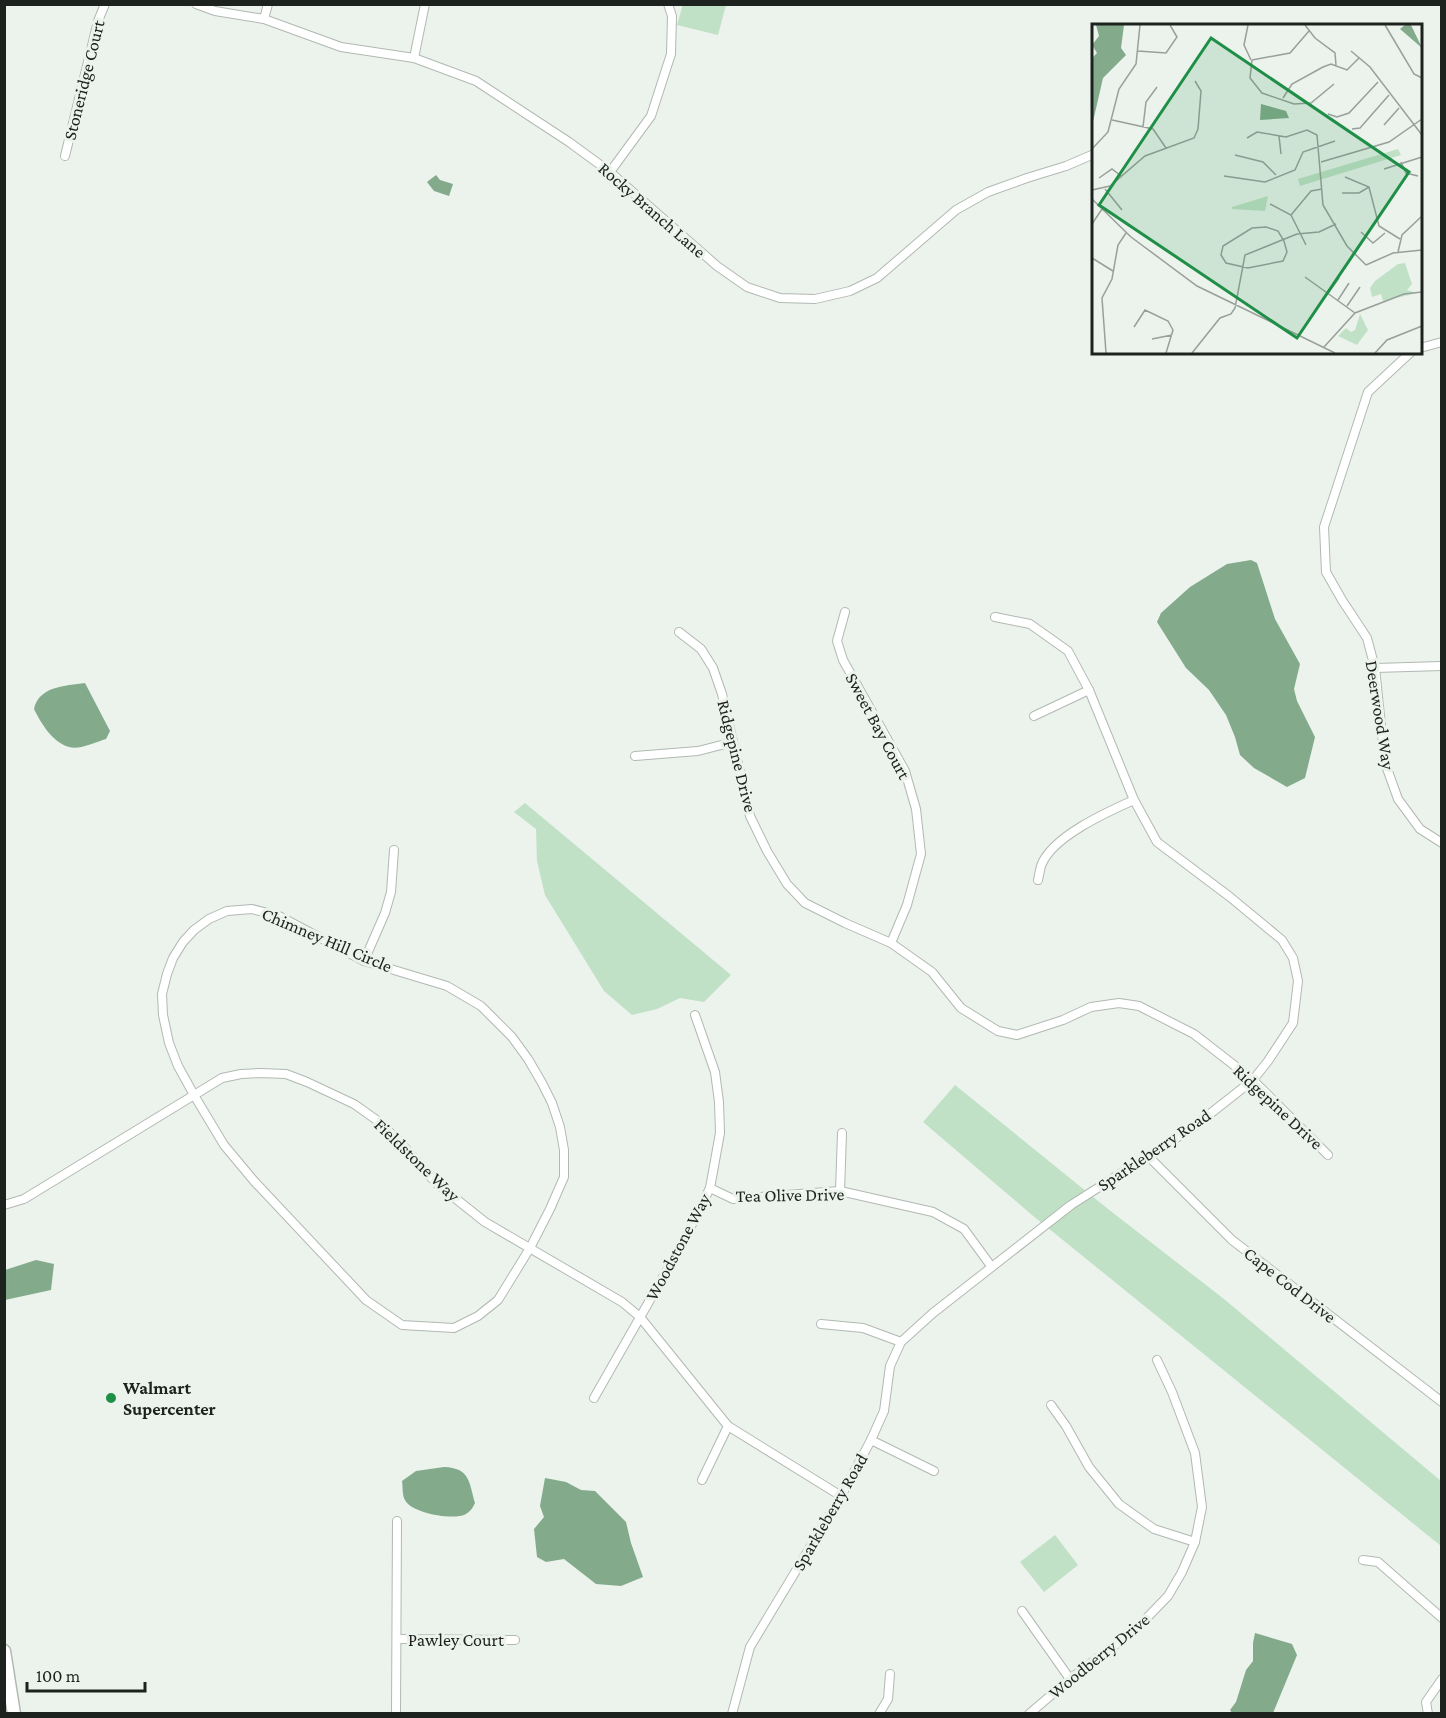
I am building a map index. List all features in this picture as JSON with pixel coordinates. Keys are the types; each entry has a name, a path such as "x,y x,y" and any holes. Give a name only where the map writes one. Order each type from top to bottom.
{"main road":[{"path":"4,1651 14,1713"}],"street":[{"name":"Stoneridge Court","path":"64,156 98,21 105,4"},
{"name":"Rocky Branch Lane","path":"195,4 264,19 341,47 414,58 476,81 569,141 610,172 717,266 747,287 780,298 815,299 850,291 877,278 956,210 988,192 1092,155"},
{"path":"264,19 268,4"},
{"path":"414,58 425,4"},
{"path":"610,172 651,116 671,54 672,16 668,4"},
{"path":"1422,347 1442,342"},
{"name":"Deerwood Way","path":"1409,354 1368,392 1324,527 1326,572 1367,638 1375,668 1385,763 1398,800 1420,829 1442,843"},
{"name":"Sweet Bay Court","path":"845,612 837,641 843,660 905,771 916,809 921,854 907,905 891,942"},
{"name":"Sparkleberry Road","path":"732,1713 750,1647 841,1497 871,1440 884,1411 890,1366 901,1342 991,1266 1071,1205 1192,1128 1254,1080 1293,1023 1299,981 1293,958 1282,940 1157,842 1134,800 1089,690 1068,651 1030,624 995,617"},
{"name":"Ridgepine Drive","path":"679,633 701,649 713,668 722,694 750,816 786,884 805,903 891,942 932,972 961,1008 998,1031 1017,1035 1063,1020 1091,1007 1119,1003 1139,1006 1194,1034 1254,1080 1328,1155"},
{"path":"1375,668 1442,666"},
{"path":"1034,716 1089,690"},
{"path":"635,756 698,751 733,742"},
{"path":"1038,880 1041,864 1056,845 1091,820 1134,800"},
{"path":"364,961 391,892 394,850"},
{"name":"Chimney Hill Circle","path":"252,909 279,916 364,961 447,986 481,1006 512,1037 528,1059 552,1103 560,1127 564,1150 564,1177 530,1248 498,1300 478,1316 454,1328 402,1325 366,1300 254,1181 224,1145 194,1095 178,1066 169,1043 163,1015 162,994 173,958 194,930 209,919 226,911 252,909"},
{"name":"Woodstone Way","path":"594,1398 683,1242 710,1188 720,1133 719,1102 715,1072 695,1015"},
{"name":"Fieldstone Way","path":"4,1205 24,1199 222,1078 241,1074 286,1074 354,1104 378,1121 399,1141 436,1183 485,1221 622,1302 640,1317 728,1426 841,1497"},
{"path":"840,1191 842,1133"},
{"name":"Cape Cod Drive","path":"1148,1156 1232,1240 1442,1402"},
{"name":"Tea Olive Drive","path":"710,1188 733,1199 840,1191 933,1212 964,1229 991,1266"},
{"path":"821,1324 863,1328 901,1342"},
{"name":"Woodberry Drive","path":"1029,1713 1136,1629 1168,1596 1182,1572 1194,1542 1202,1507 1195,1453 1157,1360"},
{"path":"1051,1405 1066,1426 1089,1467 1119,1504 1154,1529 1194,1542"},
{"path":"702,1480 728,1426"},
{"path":"871,1440 934,1471"},
{"path":"396,1713 397,1521"},
{"path":"1363,1560 1378,1562 1442,1618"},
{"path":"1022,1611 1070,1679"},
{"name":"Pawley Court","path":"397,1639 515,1640"},
{"path":"879,1713 888,1699 890,1674"},
{"path":"1428,1713 1426,1702 1442,1679"}],"shaded area":[{"path":"683,4 726,5 718,35 677,25"},
{"path":"436,175 440,180 453,184 449,196 434,191 427,182"},
{"path":"1251,560 1257,563 1275,619 1300,664 1294,689 1297,701 1315,737 1305,778 1287,787 1254,768 1240,755 1226,715 1209,690 1186,668 1157,622 1161,613 1190,587 1227,564"},
{"path":"85,683 110,731 106,739 73,748 63,745 52,736 34,709 37,701 47,691 61,686"},
{"path":"525,803 731,975 704,1002 680,998 657,1009 632,1015 604,991 545,895 537,861 536,829 514,812"},
{"path":"955,1085 1224,1299 1441,1481 1441,1546 1032,1215 923,1122"},
{"path":"36,1260 54,1264 51,1290 5,1300 5,1270"},
{"path":"444,1467 459,1470 467,1478 475,1503 466,1514 452,1517 424,1512 409,1505 404,1498 402,1481 416,1471"},
{"path":"545,1478 566,1482 581,1490 595,1491 626,1522 643,1577 621,1586 596,1584 564,1559 546,1562 537,1557 534,1529 544,1517 540,1506"},
{"path":"1055,1535 1078,1565 1044,1592 1020,1562"},
{"path":"1255,1633 1292,1644 1297,1655 1273,1713 1232,1713 1230,1710 1236,1702 1246,1670 1253,1661"}],"place":[{"name":"Walmart Supercenter","path":"111,1398"}]}
